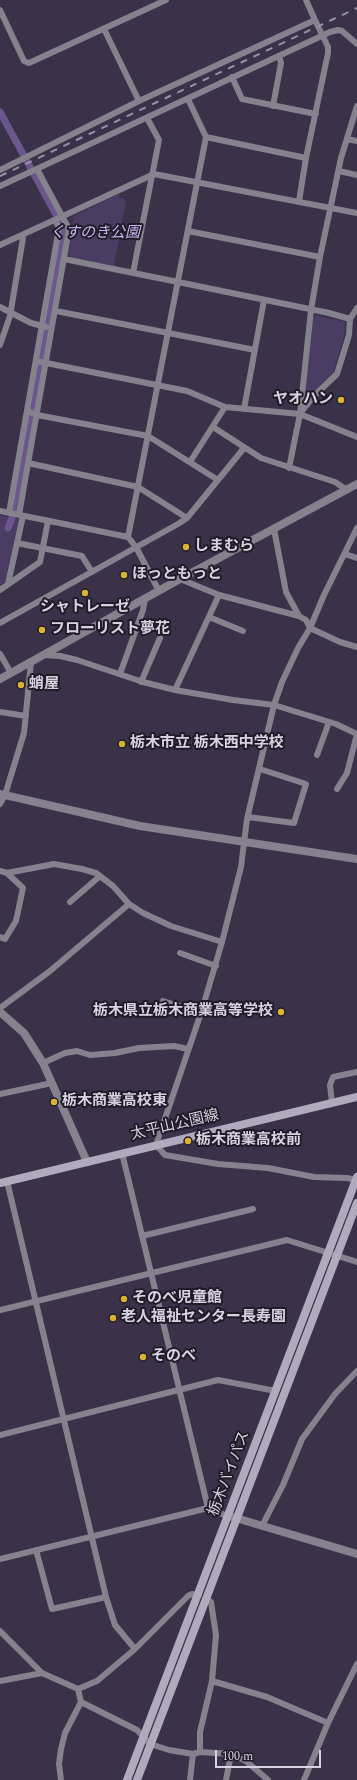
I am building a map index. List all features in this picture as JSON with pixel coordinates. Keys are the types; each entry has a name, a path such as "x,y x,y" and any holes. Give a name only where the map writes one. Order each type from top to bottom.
{"main road":[{"name":"太平山公園線","path":"3,1182 357,1097"},
{"name":"栃木バイパス","path":"128,1780 144,1737 202,1596 237,1518 333,1254 357,1179"},
{"name":"栃木バイパス","path":"137,1780 229,1516 276,1391 333,1254 357,1203"}],"street":[{"path":"0,10 24,61 29,64 166,0"},
{"path":"299,202 306,158 328,53 328,47 321,36 306,0"},
{"path":"0,170 139,101 315,20"},
{"path":"104,29 139,101"},
{"path":"0,186 321,36 338,30 357,44"},
{"path":"273,106 281,63 278,56"},
{"path":"232,77 242,99 316,114"},
{"path":"128,537 206,137 188,99"},
{"path":"289,468 300,414 311,310 320,257 339,171 357,106"},
{"path":"133,273 154,174 159,140 147,118"},
{"path":"206,137 306,158"},
{"path":"347,139 357,141"},
{"path":"8,584 17,543 28,463 56,311 69,229 37,169"},
{"path":"339,171 357,175"},
{"path":"0,245 154,174 357,213"},
{"path":"9,513 59,228 55,220"},
{"path":"188,231 320,257"},
{"path":"0,345 11,312 23,238 22,235"},
{"path":"64,260 178,282 350,319"},
{"path":"244,409 264,300"},
{"path":"0,307 31,323 52,328"},
{"path":"300,414 314,396 337,374 349,335 350,319 357,308"},
{"path":"56,311 255,350"},
{"path":"36,361 197,394 225,407 300,414 357,437"},
{"path":"190,462 225,407"},
{"path":"27,411 148,436 218,480"},
{"path":"213,427 261,458 335,482 347,490"},
{"path":"0,623 187,518 244,448"},
{"path":"28,463 138,487 187,518"},
{"path":"0,679 145,598 357,484"},
{"path":"0,511 128,537 136,547 159,591"},
{"path":"0,590 40,562 48,521"},
{"path":"357,528 310,628 298,648 282,682 274,705 248,817 245,842 216,966 156,1145 165,1155 218,1164 268,1168 314,1177 357,1179"},
{"path":"274,529 286,592 299,616"},
{"path":"17,543 82,556 92,572"},
{"path":"345,554 357,558"},
{"path":"180,579 219,595 299,616 306,620 310,628 340,642 357,647"},
{"path":"175,690 219,595"},
{"path":"120,674 144,610 145,598"},
{"path":"208,617 243,631"},
{"path":"141,682 160,638"},
{"path":"0,654 11,673"},
{"path":"44,655 77,660 141,682 175,690 274,705 329,722 357,734 347,773 337,789"},
{"path":"0,804 24,733 31,662"},
{"path":"0,712 26,716"},
{"path":"317,755 329,722"},
{"path":"248,817 294,822 306,784 260,769"},
{"path":"3,794 120,822 357,859"},
{"path":"3,872 54,864 82,869 100,876 113,886 130,904 143,913 171,926 222,942"},
{"path":"0,937 5,939 16,921 23,888 3,872"},
{"path":"70,902 100,876"},
{"path":"0,1008 50,971 130,904"},
{"path":"180,953 216,966"},
{"path":"163,1001 201,1013"},
{"path":"0,1012 24,1033 43,1063 87,1162"},
{"path":"43,1063 65,1053 77,1051 90,1055 115,1053 139,1048 174,1046 188,1049"},
{"path":"332,1103 330,1085 333,1077 357,1072"},
{"path":"0,1094 52,1083"},
{"path":"122,1153 208,1508 212,1511 357,1554"},
{"path":"3,1182 36,1301 106,1597 115,1625 135,1649"},
{"path":"142,1236 253,1209"},
{"path":"0,1310 287,1240 357,1262"},
{"path":"262,1526 282,1485 302,1438 335,1394 356,1373"},
{"path":"0,1435 221,1380 276,1391"},
{"path":"0,1559 208,1508"},
{"path":"36,1550 52,1610 106,1597"},
{"path":"0,1631 42,1673 78,1689 97,1681 135,1649 188,1596 192,1594 202,1596 211,1602 216,1635 212,1681 200,1732 200,1752"},
{"path":"304,1780 328,1723 357,1664"},
{"path":"0,1681 42,1673"},
{"path":"212,1681 268,1697 328,1723"},
{"path":"60,1780 59,1764 65,1733 81,1702 78,1689"},
{"path":"81,1702 137,1730 150,1744 169,1750 193,1754 200,1752 231,1754 246,1762 268,1780"},
{"path":"190,1780 193,1754"},
{"path":"226,1780 231,1754"},
{"path":"260,1780 261,1773"}],"green space":[{"name":"くすのき公園","path":"119,194 120,198 123,198 126,202 114,266 70,257 68,253 74,216"},
{"path":"316,315 345,322 344,336 333,374 307,399 304,397 313,318"},
{"path":"0,515 21,519 8,580 0,585"}],"waterway":[{"path":"0,112 64,229 15,510 8,528"}],"railway":[{"path":"0,176 357,8"}],"place":[{"name":"ヤオハン","path":"341,400"},
{"name":"しまむら","path":"186,547"},
{"name":"ほっともっと","path":"124,575"},
{"name":"シャトレーゼ","path":"85,593"},
{"name":"フローリスト夢花","path":"42,630"},
{"name":"蛸屋","path":"21,685"},
{"name":"栃木市立 栃木西中学校","path":"122,744"},
{"name":"栃木県立栃木商業高等学校","path":"281,1012"},
{"name":"栃木商業高校東","path":"54,1102"},
{"name":"栃木商業高校前","path":"188,1141"},
{"name":"そのべ児童館","path":"124,1299"},
{"name":"老人福祉センター長寿園","path":"113,1318"},
{"name":"そのべ","path":"143,1357"}]}
